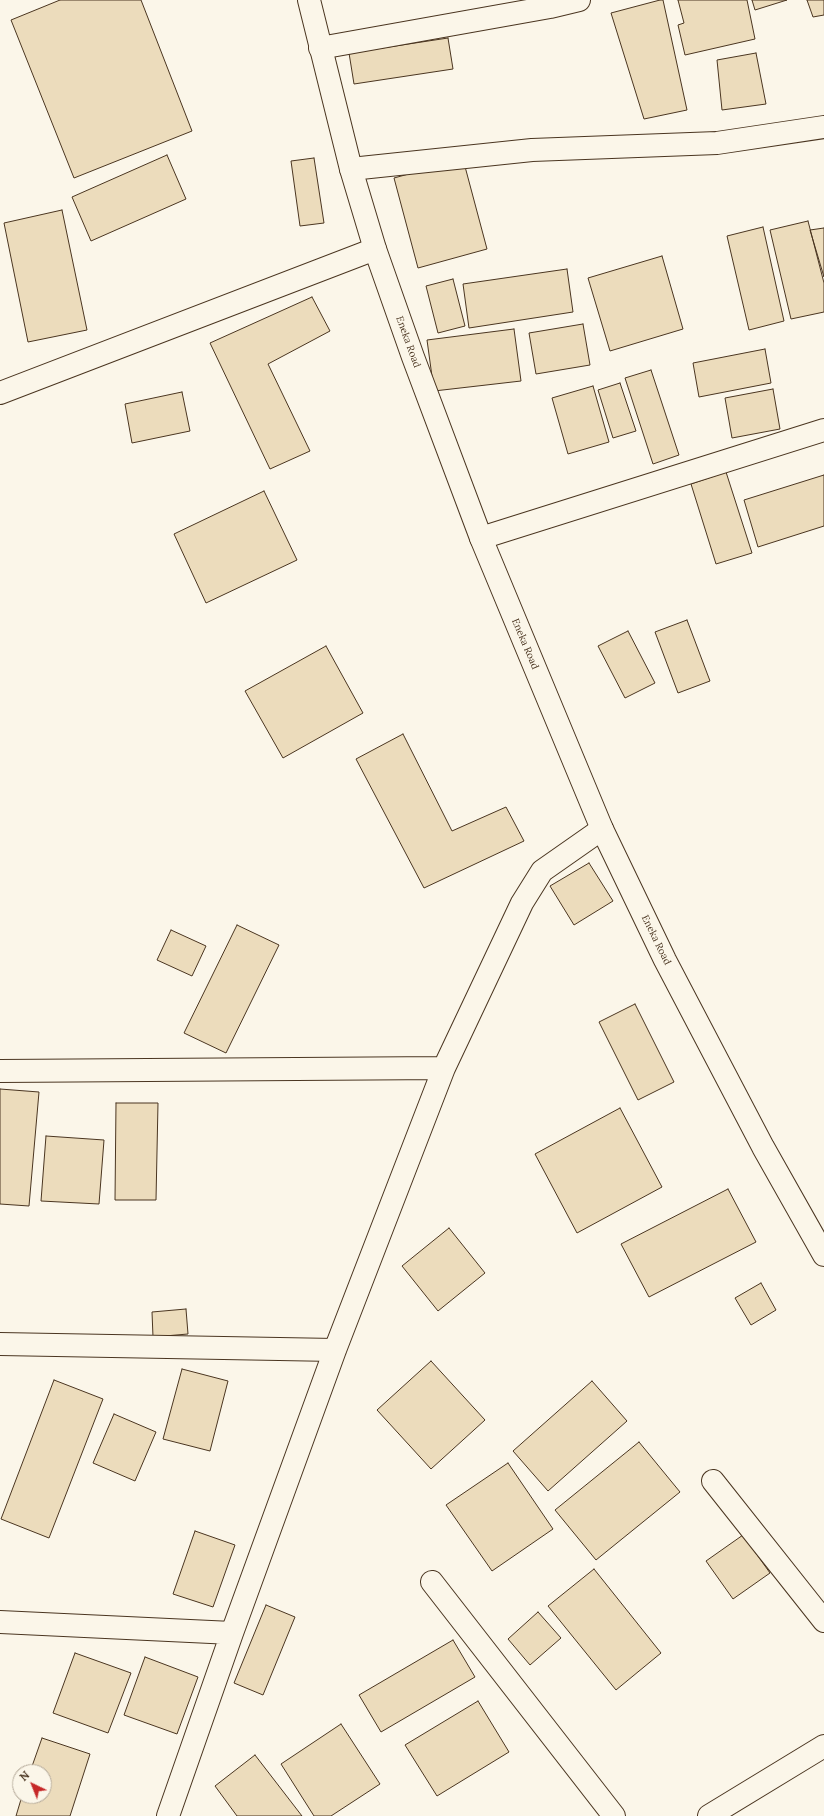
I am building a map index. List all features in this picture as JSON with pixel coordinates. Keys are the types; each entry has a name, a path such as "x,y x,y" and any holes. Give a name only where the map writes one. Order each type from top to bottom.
{"street":[{"name":"Eneka Road","path":"309,0 351,169 375,249 413,357 481,538 602,829 668,967 763,1147 824,1254"},
{"path":"320,48 550,7 579,0"},
{"path":"351,169 532,150 716,143 824,127"},
{"path":"0,393 375,249"},
{"path":"481,538 824,430"},
{"path":"168,1816 232,1633 335,1350 444,1068 522,903 542,871 602,829"},
{"path":"0,1072 444,1068"},
{"path":"0,1344 335,1350"},
{"path":"713,1481 824,1621"},
{"path":"432,1582 614,1816"},
{"path":"0,1622 232,1633"},
{"path":"709,1816 824,1746"}],"building":[{"path":"60,0 141,0 192,131 74,178 11,20"},
{"path":"663,0 687,110 644,119 611,13"},
{"path":"678,0 747,0 755,39 685,55 678,25 684,23"},
{"path":"752,0 787,0 755,10"},
{"path":"807,0 824,0 824,15 813,17"},
{"path":"448,38 453,69 354,84 349,53"},
{"path":"756,53 766,104 722,110 717,60"},
{"path":"167,155 186,199 91,241 72,197"},
{"path":"314,158 324,223 300,226 291,161"},
{"path":"463,159 487,249 418,268 394,178"},
{"path":"62,210 87,330 28,342 4,223"},
{"path":"808,221 824,283 824,312 791,319 770,230"},
{"path":"763,227 784,321 749,330 727,236"},
{"path":"824,228 824,277 810,230"},
{"path":"662,256 683,329 610,351 588,278"},
{"path":"567,269 573,312 469,328 463,284"},
{"path":"453,279 465,326 438,333 426,286"},
{"path":"312,297 330,331 268,364 310,451 270,469 210,343"},
{"path":"583,324 590,365 536,374 529,333"},
{"path":"514,329 521,381 434,391 427,340"},
{"path":"765,349 771,383 699,397 693,363"},
{"path":"651,370 679,455 653,464 625,378"},
{"path":"620,383 636,431 613,438 598,390"},
{"path":"593,386 609,442 568,454 552,398"},
{"path":"773,389 780,429 732,438 725,398"},
{"path":"182,392 190,431 132,443 125,404"},
{"path":"726,472 752,553 716,564 691,484"},
{"path":"824,475 824,526 758,547 744,500"},
{"path":"264,491 297,560 206,603 174,534"},
{"path":"687,620 710,681 678,693 655,632"},
{"path":"628,631 655,683 625,698 598,646"},
{"path":"326,646 363,713 283,758 245,691"},
{"path":"403,734 452,831 506,807 524,841 424,888 356,759"},
{"path":"589,863 613,901 574,925 550,886"},
{"path":"237,925 279,945 226,1053 184,1033"},
{"path":"171,930 206,946 192,976 157,960"},
{"path":"635,1004 674,1082 638,1100 599,1022"},
{"path":"0,1089 39,1092 29,1206 0,1204"},
{"path":"116,1103 158,1103 156,1200 115,1200"},
{"path":"620,1108 662,1187 577,1233 535,1154"},
{"path":"46,1136 104,1140 99,1204 41,1201"},
{"path":"728,1189 756,1242 649,1297 621,1244"},
{"path":"449,1228 485,1273 438,1311 402,1266"},
{"path":"761,1283 776,1310 751,1325 735,1298"},
{"path":"186,1309 188,1334 153,1337 152,1312"},
{"path":"431,1361 485,1420 431,1469 377,1410"},
{"path":"182,1369 228,1381 210,1451 163,1439"},
{"path":"54,1380 103,1399 49,1538 1,1519"},
{"path":"592,1381 627,1421 548,1491 513,1451"},
{"path":"114,1414 156,1432 135,1481 93,1463"},
{"path":"639,1442 680,1492 596,1560 555,1510"},
{"path":"508,1463 553,1529 492,1571 446,1505"},
{"path":"195,1531 235,1545 213,1607 173,1594"},
{"path":"743,1535 770,1573 733,1599 706,1561"},
{"path":"594,1569 661,1653 616,1690 548,1606"},
{"path":"266,1605 295,1617 263,1695 234,1683"},
{"path":"538,1612 561,1638 530,1665 508,1639"},
{"path":"453,1640 475,1677 381,1732 359,1695"},
{"path":"75,1653 131,1673 108,1733 53,1713"},
{"path":"145,1657 198,1677 177,1734 124,1715"},
{"path":"478,1701 509,1752 437,1796 405,1745"},
{"path":"341,1724 380,1784 331,1816 314,1816 281,1764"},
{"path":"42,1738 90,1754 70,1816 16,1816 20,1804 52,1804 52,1764 33,1764"},
{"path":"255,1755 302,1816 237,1816 215,1786"}]}
